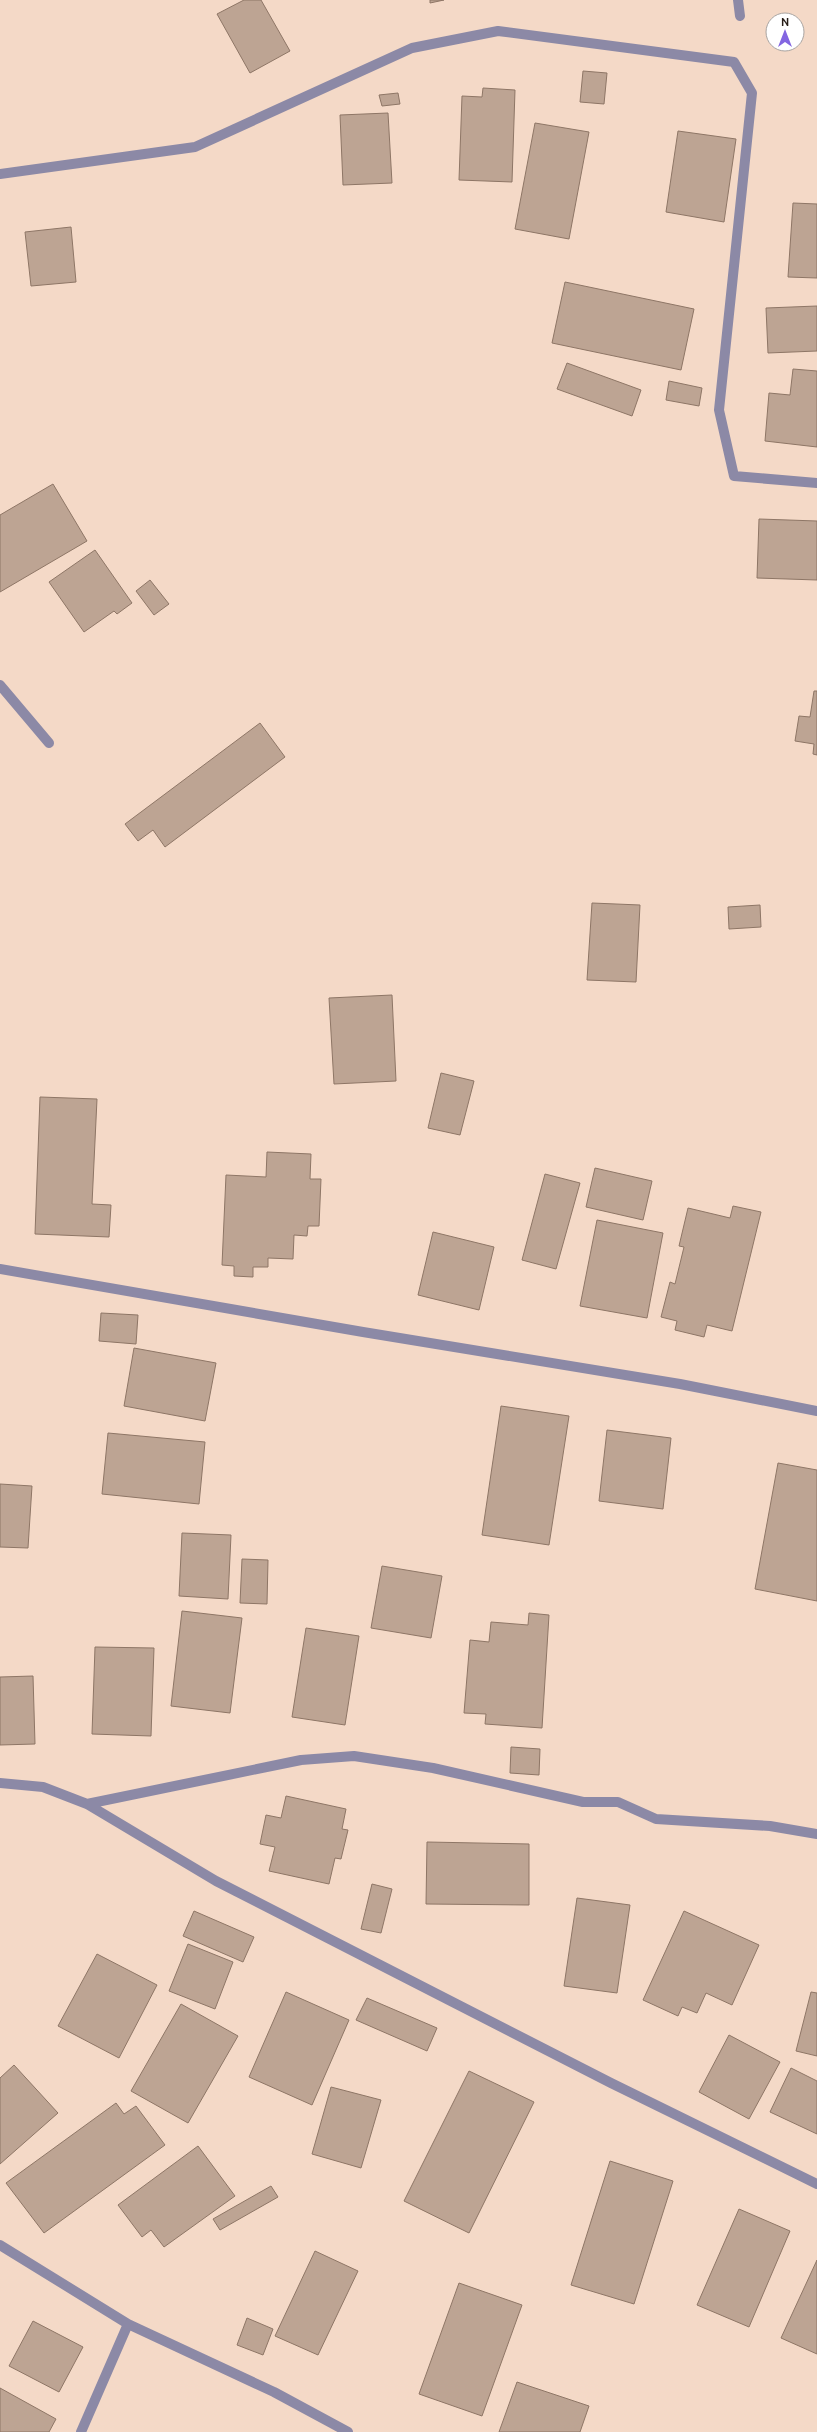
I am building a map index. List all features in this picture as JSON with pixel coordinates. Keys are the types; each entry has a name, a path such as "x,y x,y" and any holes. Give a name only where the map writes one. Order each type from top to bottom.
{"street":[{"path":"738,0 740,16"},
{"path":"0,174 195,147 412,48 498,31 734,62 752,92 719,410 734,476 817,483"},
{"path":"0,685 48,743"},
{"path":"0,1268 356,1331 680,1384 817,1411"},
{"path":"87,1804 301,1760 354,1756 433,1768 583,1802 618,1802 656,1819 770,1826 817,1834"},
{"path":"0,1783 43,1787 87,1804 216,1881 611,2083 817,2184"},
{"path":"0,2245 128,2324 274,2392 348,2432"},
{"path":"81,2432 128,2324"}],"building":[{"path":"244,0 261,0 290,51 250,73 217,14"},
{"path":"430,0 444,0 430,3"},
{"path":"583,71 607,73 604,104 580,102"},
{"path":"483,88 515,90 512,182 459,180 462,96 482,97"},
{"path":"398,93 400,104 382,106 379,95"},
{"path":"388,113 392,183 343,185 340,115"},
{"path":"535,123 589,132 569,239 515,229"},
{"path":"678,131 736,139 724,222 666,212"},
{"path":"793,203 817,204 817,278 788,277"},
{"path":"71,227 76,282 31,286 25,232"},
{"path":"565,282 694,309 681,370 552,343"},
{"path":"817,306 817,351 768,353 766,308"},
{"path":"567,363 641,390 632,416 557,389"},
{"path":"793,369 817,371 817,447 765,441 769,393 790,395"},
{"path":"669,381 702,388 699,406 666,400"},
{"path":"53,484 87,541 0,592 0,515"},
{"path":"759,519 817,521 817,580 757,578"},
{"path":"95,550 132,603 117,614 114,611 84,632 49,582"},
{"path":"150,580 169,604 154,615 136,591"},
{"path":"814,691 817,691 817,755 813,754 814,744 795,741 799,716 810,717"},
{"path":"260,723 285,757 165,847 153,830 138,841 125,824"},
{"path":"592,903 640,905 636,982 587,980"},
{"path":"760,905 761,927 729,929 728,907"},
{"path":"392,995 396,1081 334,1084 329,998"},
{"path":"441,1073 474,1081 460,1135 428,1128"},
{"path":"40,1097 97,1099 92,1204 111,1205 109,1237 35,1234"},
{"path":"267,1152 311,1154 310,1179 321,1179 319,1226 308,1226 307,1236 294,1235 293,1259 268,1258 268,1267 253,1267 253,1277 234,1276 234,1266 222,1265 226,1175 266,1177"},
{"path":"595,1168 652,1181 643,1220 586,1207"},
{"path":"545,1174 580,1183 556,1269 522,1260"},
{"path":"733,1206 761,1212 732,1331 707,1325 704,1337 675,1330 677,1321 661,1317 670,1282 675,1284 684,1247 679,1246 688,1208 730,1218"},
{"path":"597,1220 663,1233 647,1318 580,1306"},
{"path":"433,1232 494,1247 479,1310 418,1295"},
{"path":"101,1313 138,1315 136,1344 99,1341"},
{"path":"134,1348 216,1363 205,1421 124,1406"},
{"path":"501,1406 569,1416 549,1545 482,1535"},
{"path":"607,1430 671,1438 663,1509 599,1501"},
{"path":"108,1433 205,1442 199,1504 102,1494"},
{"path":"778,1463 817,1470 817,1601 755,1589"},
{"path":"0,1484 32,1486 28,1548 0,1547"},
{"path":"182,1533 231,1535 228,1599 179,1596"},
{"path":"242,1559 268,1560 267,1604 240,1603"},
{"path":"382,1566 442,1576 431,1638 371,1628"},
{"path":"182,1611 242,1618 230,1713 171,1706"},
{"path":"529,1613 549,1615 542,1728 485,1724 486,1714 464,1713 470,1640 489,1642 491,1622 528,1625"},
{"path":"306,1628 359,1636 345,1725 292,1717"},
{"path":"95,1647 154,1648 151,1736 92,1734"},
{"path":"33,1676 35,1744 0,1745 0,1677"},
{"path":"511,1747 540,1749 539,1775 510,1773"},
{"path":"286,1796 346,1809 342,1829 348,1830 341,1859 335,1858 329,1884 269,1871 275,1847 260,1844 266,1815 281,1818"},
{"path":"427,1842 529,1844 529,1905 426,1904"},
{"path":"372,1884 392,1889 381,1933 361,1929"},
{"path":"577,1898 630,1905 617,1993 564,1986"},
{"path":"194,1911 254,1937 243,1962 183,1936"},
{"path":"684,1911 759,1945 732,2005 706,1993 697,2013 682,2007 678,2016 643,2000"},
{"path":"188,1944 233,1962 215,2009 169,1991"},
{"path":"97,1954 157,1985 119,2058 58,2026"},
{"path":"286,1992 349,2020 312,2105 249,2077"},
{"path":"811,1992 817,1993 817,2056 796,2051"},
{"path":"367,1998 437,2028 427,2051 356,2020"},
{"path":"181,2004 238,2036 188,2123 131,2091"},
{"path":"729,2035 780,2062 749,2119 699,2092"},
{"path":"14,2065 58,2113 0,2164 0,2078"},
{"path":"791,2068 817,2081 817,2134 770,2112"},
{"path":"469,2071 534,2102 469,2233 404,2201"},
{"path":"331,2087 381,2100 361,2168 312,2154"},
{"path":"116,2103 124,2114 136,2106 165,2145 44,2233 6,2183"},
{"path":"198,2146 235,2196 164,2247 151,2230 142,2237 118,2205"},
{"path":"610,2161 673,2181 634,2304 571,2285"},
{"path":"271,2186 278,2197 220,2230 213,2219"},
{"path":"739,2209 790,2231 749,2327 697,2305"},
{"path":"315,2251 358,2271 318,2355 275,2336"},
{"path":"817,2260 817,2354 781,2338"},
{"path":"459,2283 522,2305 482,2416 419,2394"},
{"path":"247,2318 273,2329 263,2355 237,2345"},
{"path":"33,2321 83,2347 59,2392 9,2366"},
{"path":"517,2382 589,2406 580,2432 499,2432"},
{"path":"0,2388 56,2419 49,2432 0,2432"}]}
